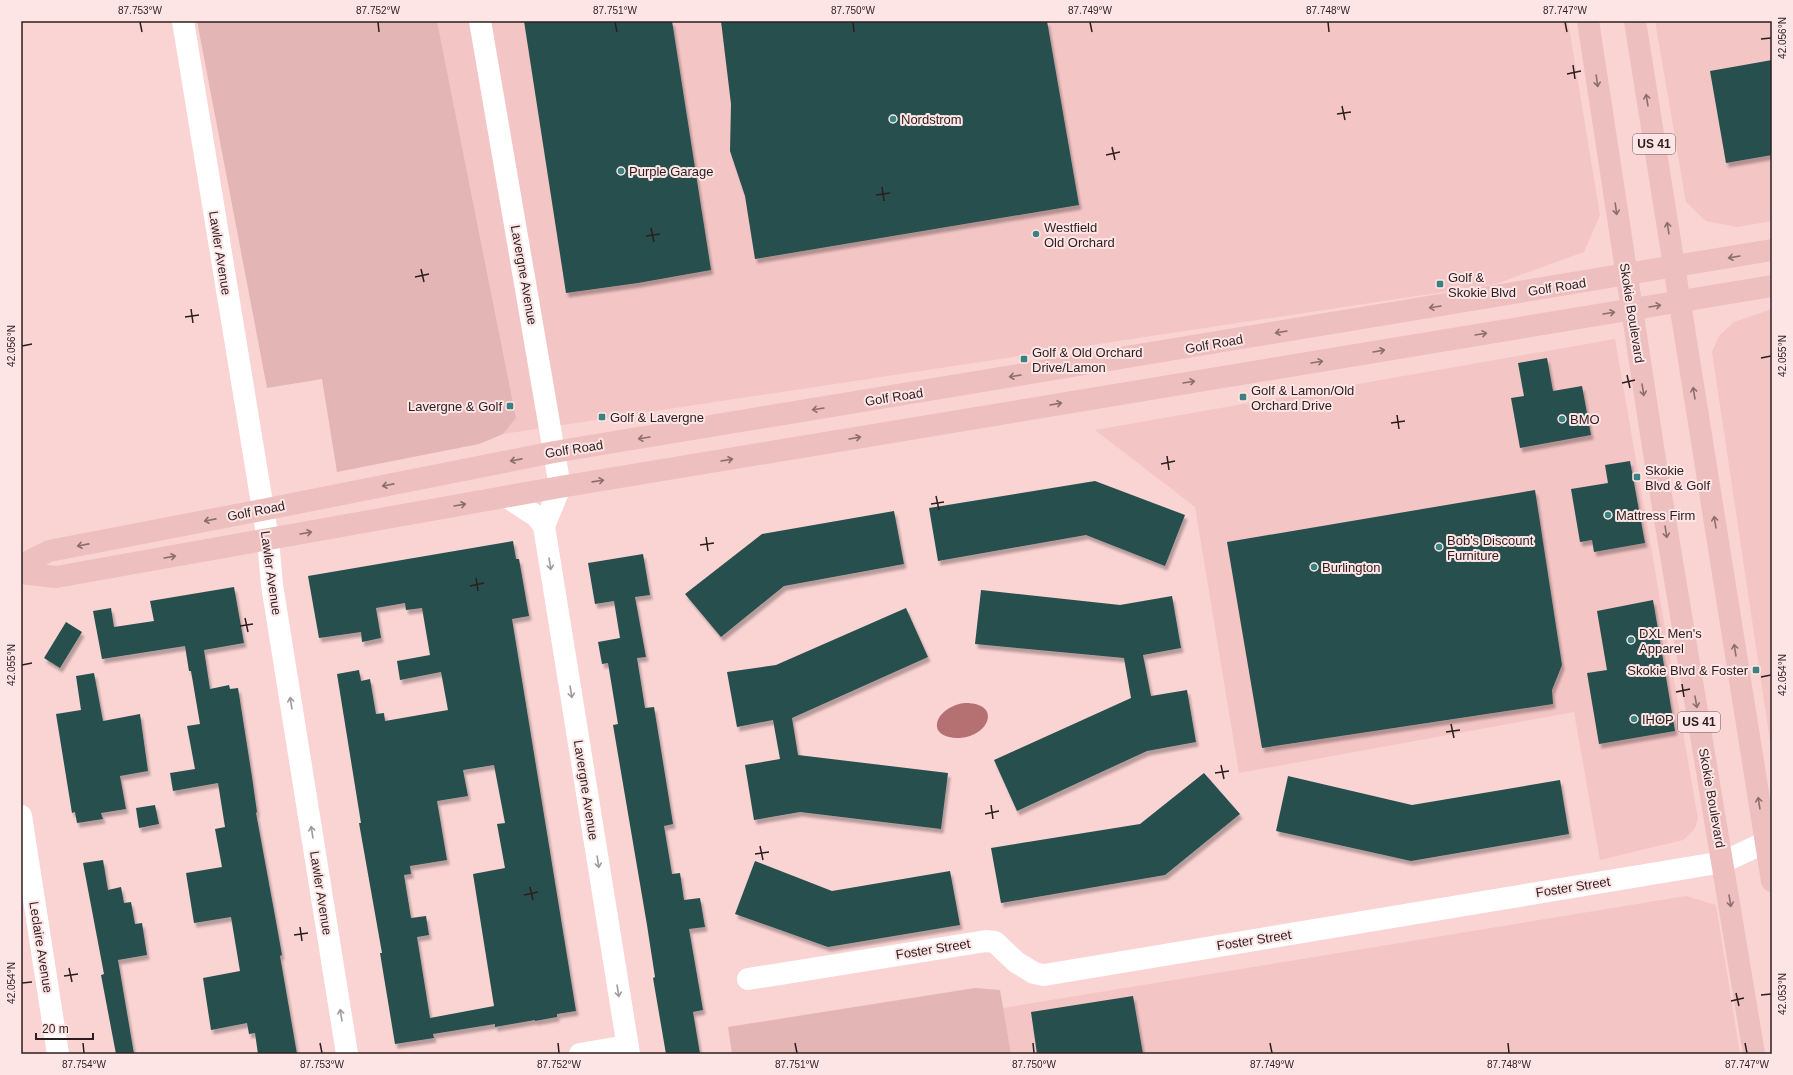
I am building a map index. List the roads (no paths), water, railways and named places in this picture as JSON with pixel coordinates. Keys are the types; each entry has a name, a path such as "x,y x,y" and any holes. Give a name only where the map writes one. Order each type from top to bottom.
{"main road":[{"name":"Skokie Boulevard","path":"1588,21 1631,310 1674,581 1723,862 1754,1054"},
{"name":"US 41","path":"1635,21 1769,841 1772,881"},
{"name":"Golf Road","path":"21,565 49,551 554,452 1772,250"},
{"path":"21,573 56,577 560,487 1772,286"}],"street":[{"name":"Lawler Avenue","path":"183,21 268,540 272,585 347,1054"},
{"name":"Lavergne Avenue","path":"480,21 560,487"},
{"path":"507,497 536,516 544,526 560,487"},
{"name":"Lavergne Avenue","path":"544,526 628,1050"},
{"name":"Leclaire Avenue","path":"21,816 58,1054"},
{"name":"Foster Street","path":"748,979 986,941 995,942 1025,968 1034,973 1044,975 1723,862 1769,841"},
{"path":"580,1054 628,1050"}],"place":[{"name":"Nordstrom","path":"893,119"},
{"name":"Purple Garage","path":"621,171"},
{"name":"Westfield Old Orchard","path":"1036,234"},
{"name":"Golf & Skokie Blvd","path":"1440,284"},
{"name":"Golf & Old Orchard Drive/Lamon","path":"1024,359"},
{"name":"Golf & Lamon/Old Orchard Drive","path":"1243,397"},
{"name":"Lavergne & Golf","path":"510,406"},
{"name":"Golf & Lavergne","path":"602,417"},
{"name":"BMO","path":"1562,419"},
{"name":"Skokie Blvd & Golf","path":"1637,477"},
{"name":"Mattress Firm","path":"1608,515"},
{"name":"Bob's Discount Furniture","path":"1439,547"},
{"name":"Burlington","path":"1314,567"},
{"name":"DXL Men's Apparel","path":"1631,640"},
{"name":"Skokie Blvd & Foster","path":"1756,670"},
{"name":"IHOP","path":"1634,719"}]}
